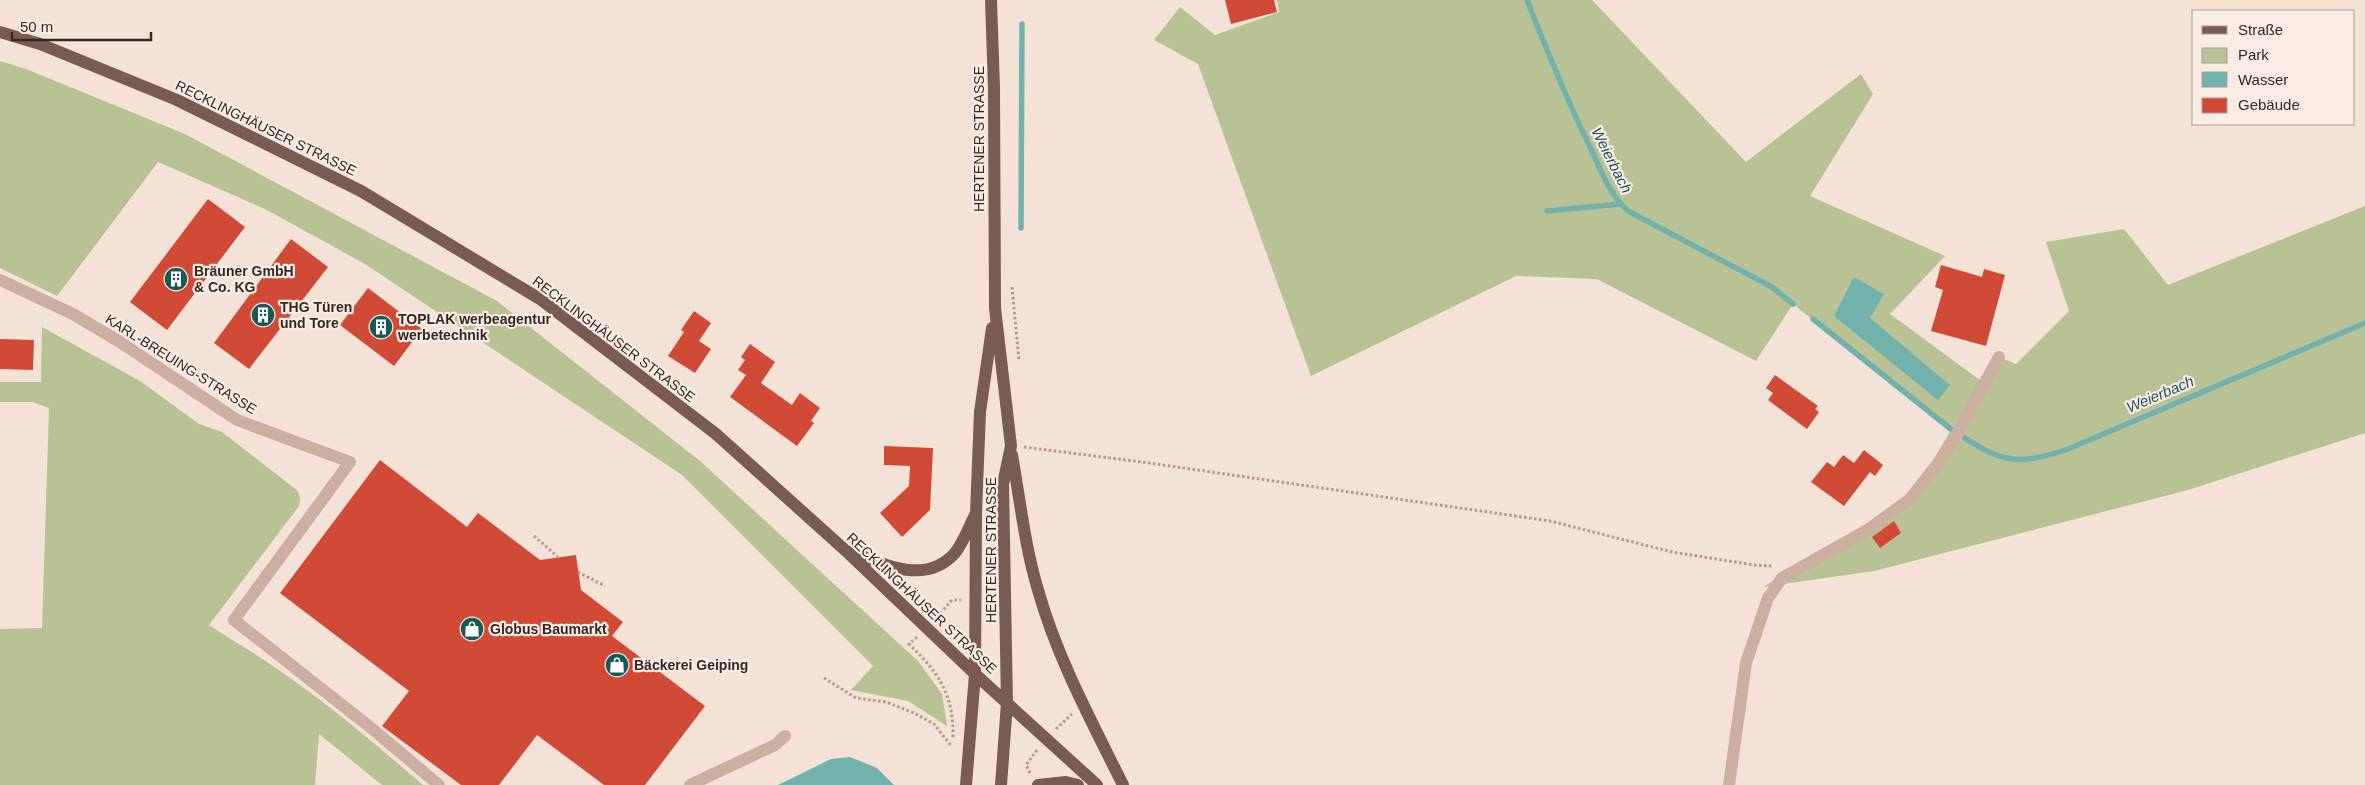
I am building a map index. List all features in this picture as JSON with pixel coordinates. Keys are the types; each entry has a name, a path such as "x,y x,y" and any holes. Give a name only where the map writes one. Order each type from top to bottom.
{"main road":[{"name":"HERTENER STRASSE","path":"991,0 994,88 995,308 1010,446 1003,484 1007,703 1001,785"},
{"name":"RECKLINGHÄUSER STRASSE","path":"0,32 40,44 177,100 360,191 540,300 716,434 845,550 975,674 1097,785"},
{"name":"HERTENER STRASSE","path":"966,785 975,674 976,513 980,412 995,308"},
{"path":"1010,446 1037,589 1053,633 1085,708 1123,785"},
{"path":"845,550 914,572 936,568 955,553 976,513"},
{"path":"1038,785 1066,782 1078,785"}],"street":[{"name":"KARL-BREUING-STRASSE","path":"0,280 73,314 120,342 237,420 350,462 234,620 362,720 439,785"},
{"path":"1729,785 1746,663 1768,598 1782,578 1868,529 1910,500 1947,452 1999,357"},
{"path":"690,785 775,745 785,736"}],"path":[{"path":"1012,280 1019,369"},
{"path":"1026,437 1028,454"},
{"path":"1010,446 1550,521 1672,552 1754,565 1801,567"},
{"path":"534,536 558,557"},
{"path":"578,572 606,586"},
{"path":"824,678 856,698 886,702 914,713 934,724 952,747"}],"green space":[{"path":"1277,0 1592,0 1746,162 1861,74 1873,94 1810,196 1945,256 1890,314 1984,383 1999,357 2016,364 2069,311 2046,242 2124,229 2168,285 2365,206 2365,433 2188,490 1874,571 1763,587 1910,499 1951,430 1793,304 1756,361 1597,279 1516,276 1311,376 1198,64 1154,40 1180,7 1215,35 1279,12"},
{"path":"0,61 26,69 185,134 497,301 700,461 918,661 942,694 947,726 908,701 851,690 873,666 682,475 365,264 265,209 158,162 57,296 0,268"},
{"path":"42,327 140,381 199,424 222,432 298,491 300,498 299,506 209,625 305,689 423,785 382,785 319,734 315,785 0,785 0,629 42,628 49,408 33,402 0,402 0,382 41,382"}],"water":[{"path":"1854,277 1884,294 1870,318 1950,385 1938,400 1834,316"},
{"path":"850,757 877,768 894,785 778,785 831,759"}],"building":[{"path":"1225,0 1274,0 1277,12 1231,24"},
{"name":"Bräuner GmbH & Co. KG","path":"208,199 245,227 167,330 130,302"},
{"name":"THG Türen und Tore","path":"291,239 328,267 249,369 214,343"},
{"path":"1941,265 1982,277 1984,269 2005,275 1986,346 1931,331 1943,290 1935,287"},
{"name":"TOPLAK werbeagentur werbetechnik","path":"368,288 422,329 394,366 340,325"},
{"path":"694,311 711,323 699,341 711,349 695,373 668,356 684,332 681,330"},
{"path":"0,339 34,340 33,370 0,369"},
{"path":"750,344 775,362 761,383 792,405 800,393 820,408 811,421 814,423 797,446 730,397 746,375 738,370 745,360 741,357"},
{"path":"1775,375 1818,406 1815,409 1819,412 1807,429 1768,400 1773,393 1766,388"},
{"path":"884,446 933,448 930,510 902,537 880,513 909,486 910,466 884,465"},
{"path":"1864,450 1883,465 1875,476 1870,472 1844,506 1811,482 1827,462 1834,467 1843,455 1854,463"},
{"name":"Globus Baumarkt","path":"380,460 467,527 478,513 540,560 576,555 581,590 623,622 612,636 705,706 645,785 604,785 537,735 499,785 461,785 382,726 409,691 280,593"},
{"path":"1894,521 1901,533 1880,548 1872,537"}],"waterway":[{"name":"Weierbach","path":"1527,0 1582,131 1606,182 1622,205 1628,211 1772,287 1793,304"},
{"path":"1021,228 1022,24"},
{"path":"1547,211 1620,204"},
{"name":"Weierbach","path":"1813,319 1952,430"},
{"name":"Weierbach","path":"1965,438 1979,447 2003,457 2026,459 2052,454 2068,449 2365,323"}],"place":[{"name":"Bräuner GmbH & Co. KG","path":"176,279"},
{"name":"THG Türen und Tore","path":"263,315"},
{"name":"TOPLAK werbeagentur werbetechnik","path":"381,327"},
{"name":"Globus Baumarkt","path":"472,629"},
{"name":"Bäckerei Geiping","path":"617,665"}]}
